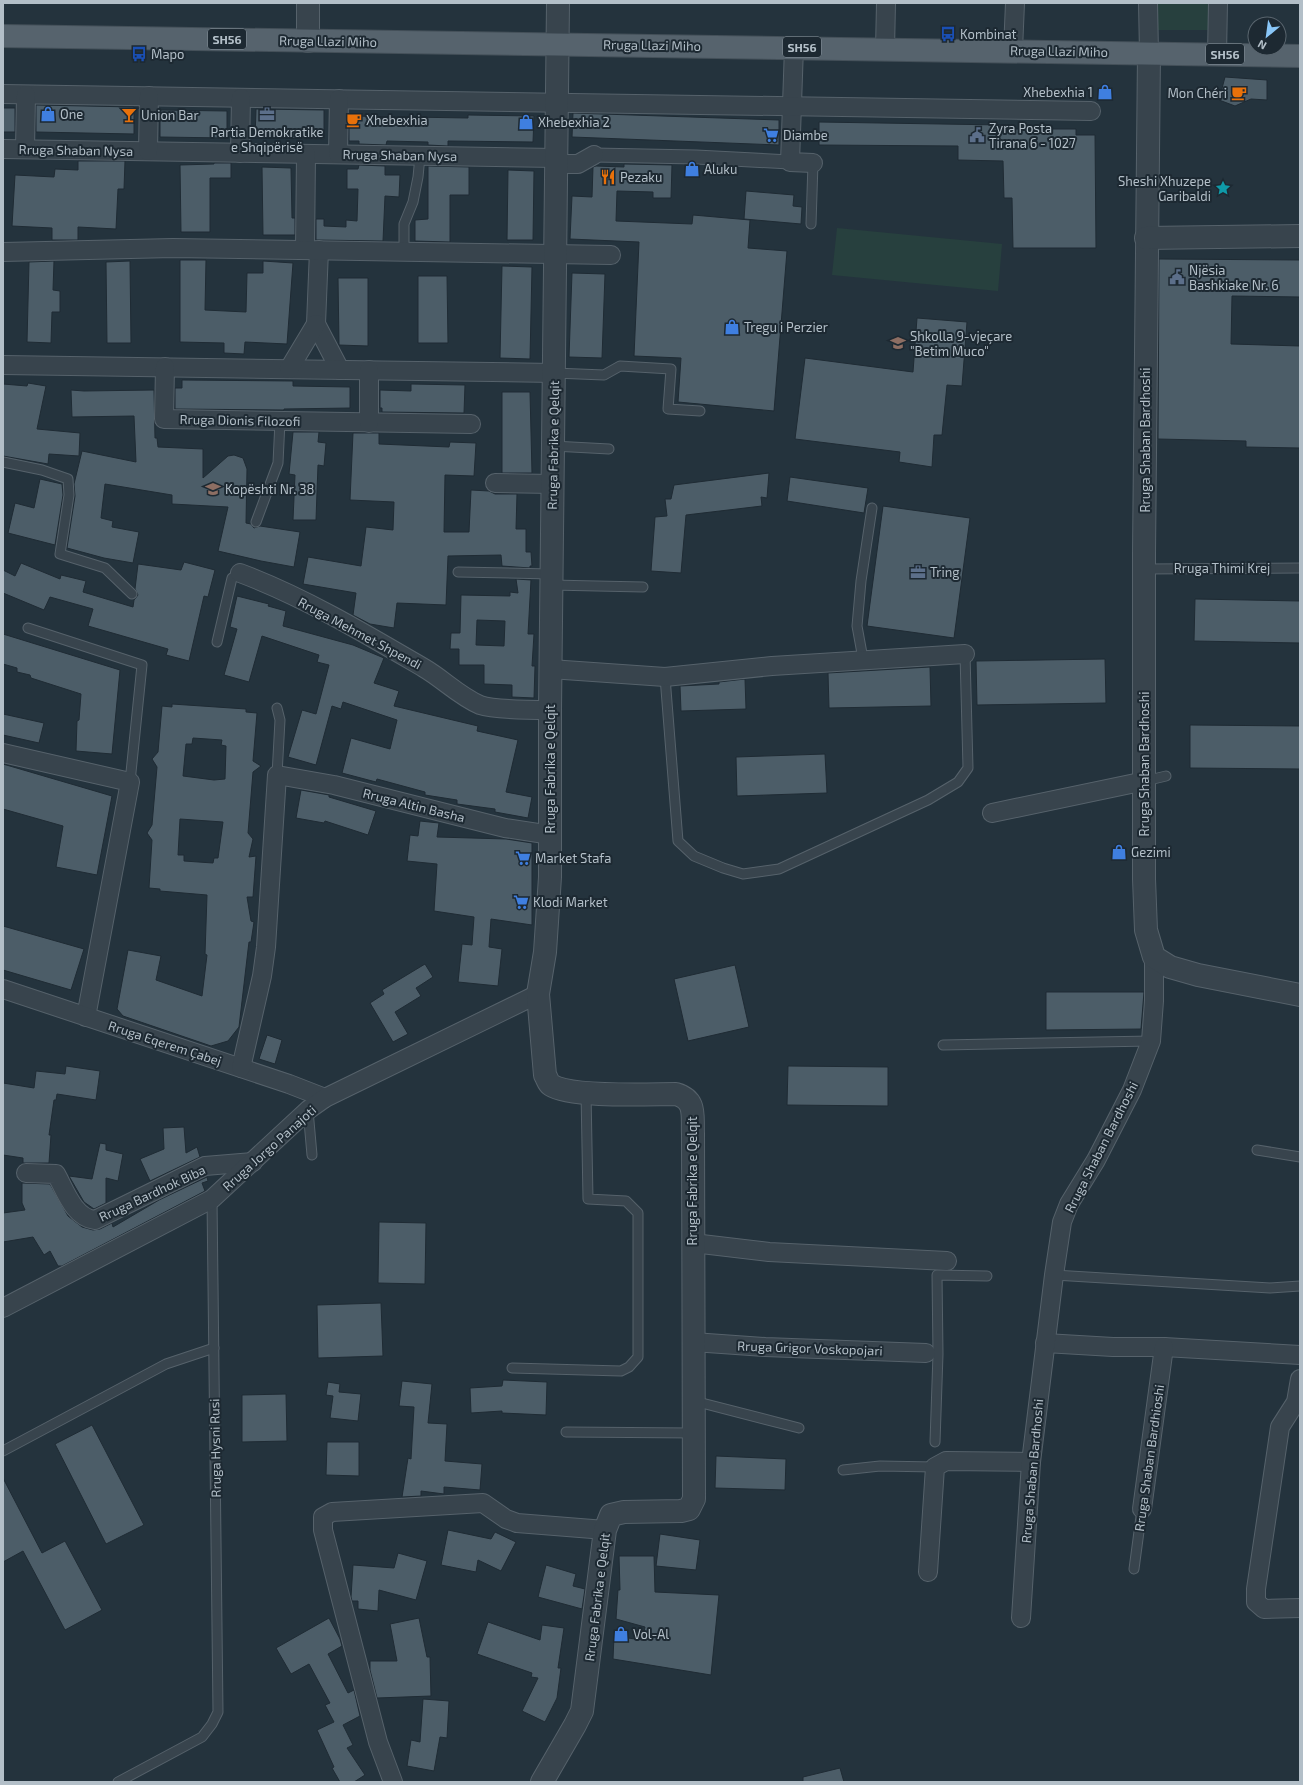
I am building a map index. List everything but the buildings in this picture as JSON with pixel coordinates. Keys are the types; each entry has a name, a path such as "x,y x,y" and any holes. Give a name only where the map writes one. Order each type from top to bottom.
{"main road":[{"name":"Rruga Llazi Miho","path":"3,36 1013,50 1300,56"}],"street":[{"path":"308,3 308,41"},
{"name":"Rruga Fabrika e Qelqit","path":"542,1782 576,1725 582,1711 605,1530 611,1515 617,1513 681,1511 689,1509 694,1499 691,1104 687,1099 676,1094 586,1093 561,1090 550,1084 545,1075 538,994 547,932 551,835 550,669 558,3"},
{"path":"886,3 886,49"},
{"path":"1013,50 1015,3"},
{"path":"1148,3 1149,53"},
{"path":"1217,54 1218,3"},
{"path":"790,162 794,47"},
{"name":"Rruga Shaban Bardhoshi","path":"1021,1618 1031,1462 1045,1343 1062,1222 1069,1204 1096,1160 1132,1090 1151,1041 1154,1001 1154,957 1146,930 1144,878 1155,778 1144,569 1146,238 1149,53"},
{"path":"3,94 1091,111"},
{"path":"25,150 26,94"},
{"path":"148,151 149,96"},
{"path":"240,153 241,98"},
{"path":"338,154 339,99"},
{"name":"Rruga Shaban Nysa","path":"3,149 420,156 556,161 578,164 594,155"},
{"path":"306,154 316,324 340,370"},
{"path":"594,155 696,157 813,163"},
{"path":"1146,238 1300,236"},
{"path":"3,252 173,248 611,255"},
{"path":"289,369 316,324"},
{"path":"3,365 554,373"},
{"name":"Rruga Dionis Filozofi","path":"164,367 164,419 471,424"},
{"path":"369,370 369,423"},
{"path":"495,483 552,484"},
{"name":"Rruga Mehmet Shpendi","path":"240,573 323,612 373,639 426,669 461,694 481,705 513,709 550,710"},
{"path":"550,669 664,677 772,666 966,654"},
{"path":"3,753 130,782 86,1017"},
{"path":"242,1068 262,976 265,954 277,775"},
{"name":"Rruga Altin Basha","path":"277,775 334,786 505,828 551,835"},
{"path":"992,813 1155,778"},
{"path":"1154,957 1170,967 1198,975 1300,995"},
{"name":"Rruga Eqerem Çabej","path":"3,989 242,1068 325,1098"},
{"name":"Rruga Jorgo Panajoti","path":"3,1308 212,1199 308,1110 325,1098 538,994"},
{"name":"Rruga Bardhok Biba","path":"26,1173 56,1174 79,1214 88,1219 96,1220 205,1166 253,1162"},
{"path":"692,1243 769,1252 942,1268"},
{"name":"Rruga Grigor Voskopojari","path":"693,1342 765,1347 932,1353"},
{"path":"1045,1343 1300,1354"},
{"name":"Rruga Shaban Bardhioshi","path":"1142,1509 1164,1347"},
{"path":"1300,1379 1294,1415 1280,1428 1256,1588 1256,1602 1264,1609 1300,1608"},
{"path":"928,1572 935,1467 946,1461 1031,1462"},
{"path":"393,1782 378,1742 323,1530 323,1516 332,1512 483,1503 506,1519 517,1523 605,1530"}],"lane":[{"path":"404,252 404,224 413,202 420,156"},
{"path":"811,224 813,163"},
{"path":"554,373 604,375 620,366 671,369 668,409 700,411"},
{"path":"256,522 278,463 280,421"},
{"path":"553,446 609,449"},
{"path":"3,462 42,470 68,479 69,495 60,554 105,568 132,594"},
{"path":"863,660 857,626 861,581 872,508"},
{"name":"Rruga Thimi Krej","path":"1144,569 1300,568"},
{"path":"458,572 643,587"},
{"name":"Rruga Mehmet Shpendi","path":"217,642 232,578 240,573"},
{"path":"28,628 142,665 130,782"},
{"path":"664,677 678,841 694,856 723,868 743,874 779,869 928,800 958,782 968,768 966,654"},
{"path":"277,708 280,720 277,775"},
{"path":"943,1045 1151,1041"},
{"path":"512,1368 621,1371 629,1367 638,1357 638,1214 626,1201 588,1199 586,1093"},
{"path":"308,1110 312,1155"},
{"path":"1257,1150 1300,1157"},
{"name":"Rruga Hysni Rusi","path":"118,1782 202,1737 212,1724 218,1712 212,1199"},
{"path":"927,1272 942,1268 987,1276"},
{"path":"935,1442 932,1353 942,1268"},
{"path":"1054,1275 1270,1288 1300,1286"},
{"path":"3,1451 166,1364 214,1348"},
{"path":"693,1401 799,1428"},
{"path":"566,1432 693,1432"},
{"path":"843,1470 880,1466 935,1467"},
{"name":"Rruga Shaban Bardhioshi","path":"1134,1569 1142,1509"}],"green space":[{"path":"1148,3 1218,3 1217,30 1148,30"},
{"path":"837,228 1002,244 998,291 832,275"}],"place":[{"name":"Kombinat","path":"948,34"},
{"name":"Mapo","path":"139,54"},
{"name":"Xhebexhia 1","path":"1105,92"},
{"name":"Mon Chéri","path":"1239,93"},
{"name":"One","path":"48,114"},
{"name":"Partia Demokratike e Shqipërisë","path":"267,114"},
{"name":"Union Bar","path":"129,115"},
{"name":"Xhebexhia","path":"354,120"},
{"name":"Xhebexhia 2","path":"526,122"},
{"name":"Diambe","path":"771,135"},
{"name":"Zyra Posta Tirana 6 - 1027","path":"977,135"},
{"name":"Aluku","path":"692,169"},
{"name":"Pezaku","path":"608,177"},
{"name":"Sheshi Xhuzepe Garibaldi","path":"1223,188"},
{"name":"Njësia Bashkiake Nr. 6","path":"1177,277"},
{"name":"Tregu i Perzier","path":"732,327"},
{"name":"Shkolla 9-vjeçare \"Betim Muco\"","path":"898,343"},
{"name":"Kopështi Nr. 38","path":"213,489"},
{"name":"Tring","path":"918,572"},
{"name":"Gezimi","path":"1119,852"},
{"name":"Market Stafa","path":"523,858"},
{"name":"Klodi Market","path":"521,902"},
{"name":"Vol-Al","path":"621,1634"}]}
